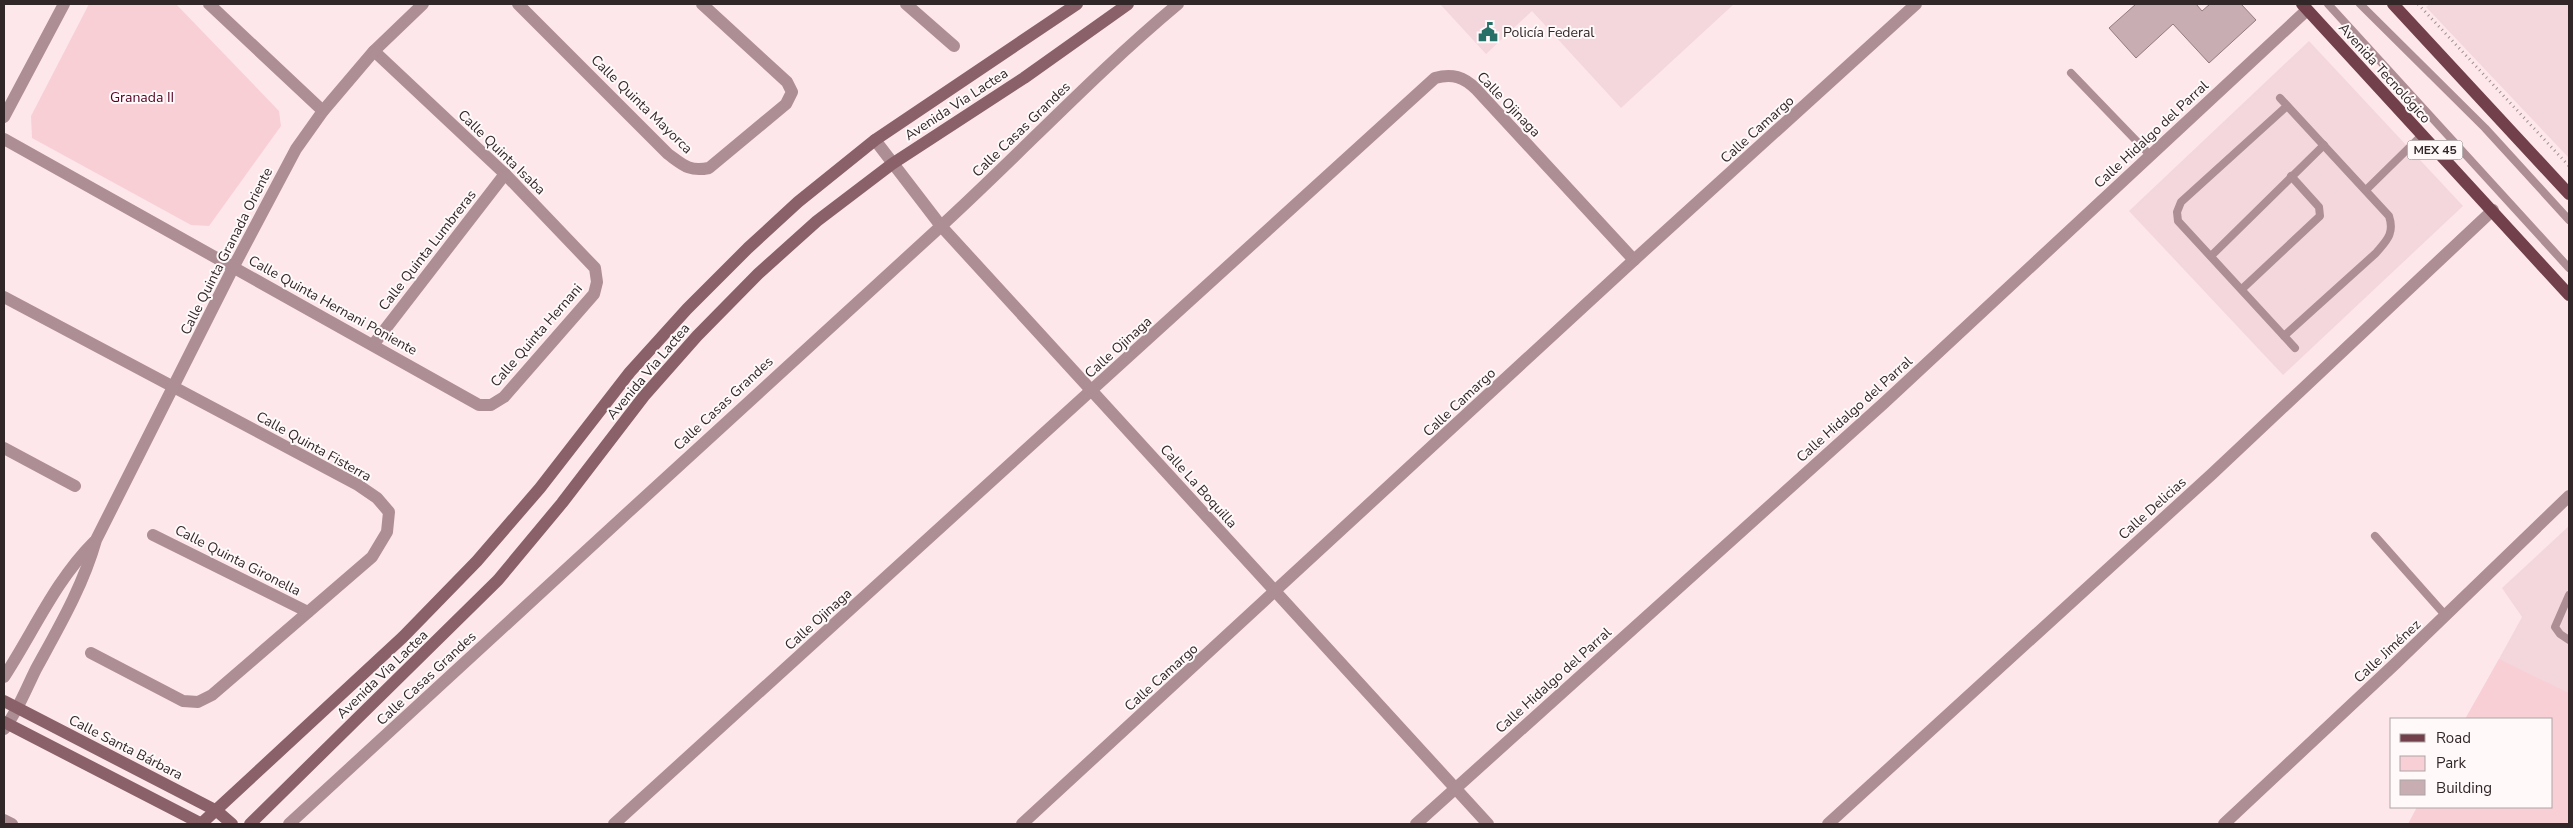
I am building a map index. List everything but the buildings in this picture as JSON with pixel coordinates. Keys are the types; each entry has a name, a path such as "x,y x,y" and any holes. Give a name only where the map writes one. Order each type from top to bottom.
{"main road":[{"name":"Avenida Via Lactea","path":"202,824 403,636 477,561 540,488 630,372 701,295 798,202 875,140 1077,4"},
{"name":"Avenida Via Lactea","path":"250,824 498,580 562,503 644,396 697,336 758,274 802,234 892,164 1024,78 1128,4"},
{"path":"2392,4 2569,194"},
{"name":"Avenida Tecnológico","path":"2305,7 2569,295"},
{"name":"Calle Santa Bárbara","path":"4,701 217,811 232,824"},
{"path":"5,725 202,824"}],"street":[{"path":"4,117 64,4"},
{"path":"209,4 323,111"},
{"name":"Calle Quinta Mayorca","path":"518,4 668,154 684,166 696,170 709,168 786,104 792,92 787,82 702,4"},
{"path":"906,4 954,46"},
{"name":"Calle Casas Grandes","path":"290,824 750,398 941,226 1139,36 1178,4"},
{"name":"Calle Camargo","path":"1022,824 1276,592 1634,260 1916,4"},
{"name":"Calle Quinta Granada Oriente","path":"5,725 18,708 76,594 88,567 96,540 234,266 296,149 323,111 414,6"},
{"name":"Calle Hidalgo del Parral","path":"1416,824 1884,403 2150,155 2305,7"},
{"name":"Calle Quinta Isaba","path":"374,51 505,174 595,268 597,282"},
{"name":"Calle Ojinaga","path":"614,824 1428,85 1442,76 1458,77 1476,88 1634,260"},
{"name":"Calle Quinta Hernani Poniente","path":"4,139 234,266 479,405 491,405"},
{"name":"Calle La Boquilla","path":"875,140 941,226 1488,824"},
{"name":"Calle Quinta Lumbreras","path":"373,345 505,174"},
{"name":"Calle Delicias","path":"1828,824 2212,474 2493,210"},
{"name":"Calle Quinta Hernani","path":"491,405 504,397 594,294 597,282"},
{"name":"Calle Quinta Fisterra","path":"4,297 358,485 377,498 389,512 387,532 372,557 212,695 198,702 183,701 91,653"},
{"path":"4,448 75,486"},
{"name":"Calle Jiménez","path":"2224,824 2446,616 2569,496"},
{"name":"Calle Quinta Gironella","path":"153,535 308,612"},
{"name":"Calle Quinta Granada Oriente","path":"4,677 57,588 74,563 96,540"},
{"path":"4,820 12,824"}],"lane":[{"path":"2328,4 2569,268"},
{"path":"2360,4 2485,128 2569,220"},
{"path":"2071,73 2150,155"},
{"path":"2280,98 2390,216 2392,231 2389,238 2376,253 2284,336"},
{"path":"2287,106 2178,206 2178,221 2295,348"},
{"path":"2366,190 2422,135"},
{"path":"2211,256 2324,145"},
{"path":"2242,289 2320,216 2319,206 2291,176"},
{"path":"2376,536 2446,616"},
{"path":"2569,595 2555,627 2560,634 2569,640"}],"path":[{"path":"2418,4 2569,166"}],"shaded area":[{"path":"1440,4 1734,4 1621,108 1532,11 1486,54"},
{"path":"2430,4 2569,4 2569,158 2426,7"},
{"path":"2309,41 2463,206 2283,375 2129,211"},
{"path":"2569,526 2569,824 2409,824 2553,808 2553,718 2467,718 2522,617 2502,588"}],"green space":[{"name":"Granada II","path":"89,4 176,4 279,111 281,126 209,226 191,225 32,138 31,116"},
{"path":"2499,659 2569,693 2569,824 2408,824 2416,808 2553,808 2553,718 2466,718"}],"place":[{"name":"Policía Federal","path":"1488,32"}]}
